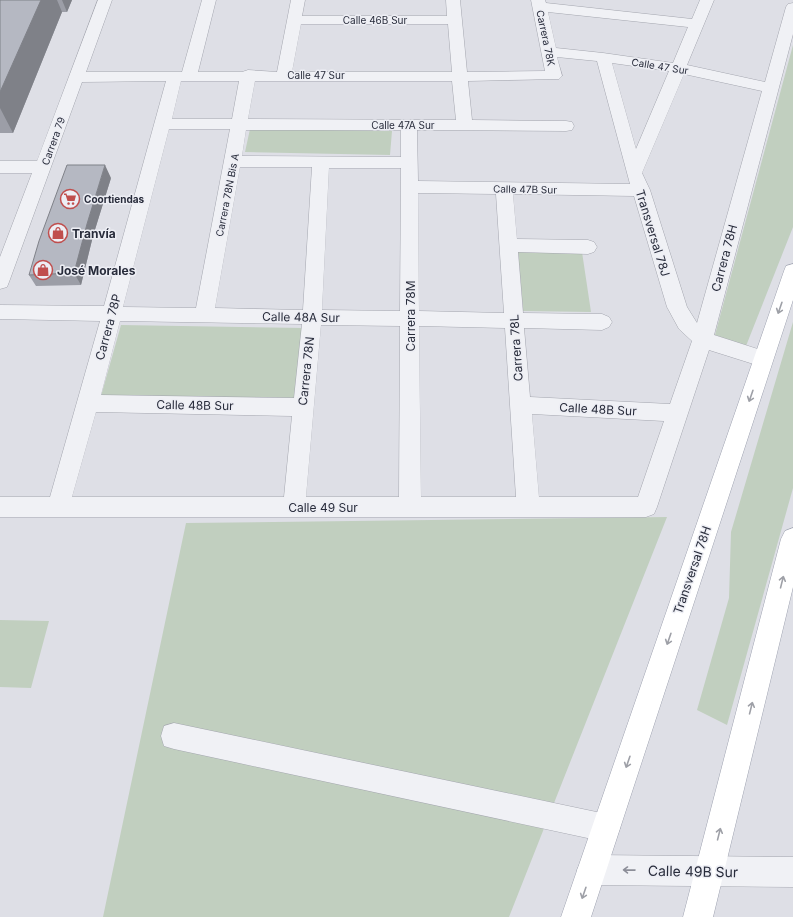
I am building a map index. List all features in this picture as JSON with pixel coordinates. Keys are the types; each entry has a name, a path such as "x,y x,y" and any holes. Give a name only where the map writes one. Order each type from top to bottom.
{"main road":[{"name":"Transversal 78H","path":"576,917 793,271"},
{"path":"698,917 793,539"}],"street":[{"name":"Carrera 79","path":"0,282 105,0"},
{"name":"Carrera 78P","path":"58,507 88,403 162,124 182,76 209,0"},
{"path":"284,75 298,0"},
{"path":"453,0 464,125"},
{"path":"634,173 707,0"},
{"path":"539,4 697,24"},
{"name":"Carrera 78K","path":"539,4 554,76"},
{"name":"Carrera 78H","path":"646,507 703,338 793,7"},
{"name":"Calle 46B Sur","path":"294,20 455,20"},
{"name":"Calle 47 Sur","path":"549,52 603,57 679,68 771,88"},
{"name":"Transversal 78J","path":"603,57 634,173 641,190 676,307 684,321 693,332 703,338 763,359"},
{"name":"Calle 47 Sur","path":"77,77 248,75 554,76"},
{"name":"Carrera 78N Bis A","path":"204,315 248,75"},
{"name":"Calle 47A Sur","path":"162,124 566,126"},
{"name":"Carrera 78M","path":"410,125 410,507"},
{"path":"233,161 410,163"},
{"name":"Carrera 78N","path":"294,507 312,318 321,163"},
{"path":"0,167 44,167"},
{"name":"Calle 47B Sur","path":"410,187 641,190"},
{"name":"Carrera 78L","path":"504,188 528,507"},
{"path":"508,245 588,247"},
{"name":"Calle 48A Sur","path":"0,312 602,322"},
{"name":"Calle 48B Sur","path":"88,403 303,407"},
{"name":"Calle 48B Sur","path":"520,405 677,413"},
{"name":"Calle 49 Sur","path":"0,507 646,507"},
{"path":"174,736 606,828"},
{"name":"Calle 49B Sur","path":"592,870 793,872"}],"green space":[{"path":"793,45 793,227 746,346 715,335"},
{"path":"250,129 392,131 390,155 245,152"},
{"path":"518,252 582,252 591,312 523,311"},
{"path":"793,322 793,488 727,725 697,710 729,598 731,532"},
{"path":"121,325 304,328 296,399 101,396"},
{"path":"667,517 509,917 103,917 186,523"},
{"path":"0,620 49,621 31,688 0,687"}],"building":[{"path":"0,0 41,0 0,92"},
{"path":"67,165 105,165 74,273 29,275 39,241"}],"place":[{"name":"Coortiendas","path":"70,199"},
{"name":"Tranvía","path":"58,233"},
{"name":"José Morales","path":"43,270"}]}
